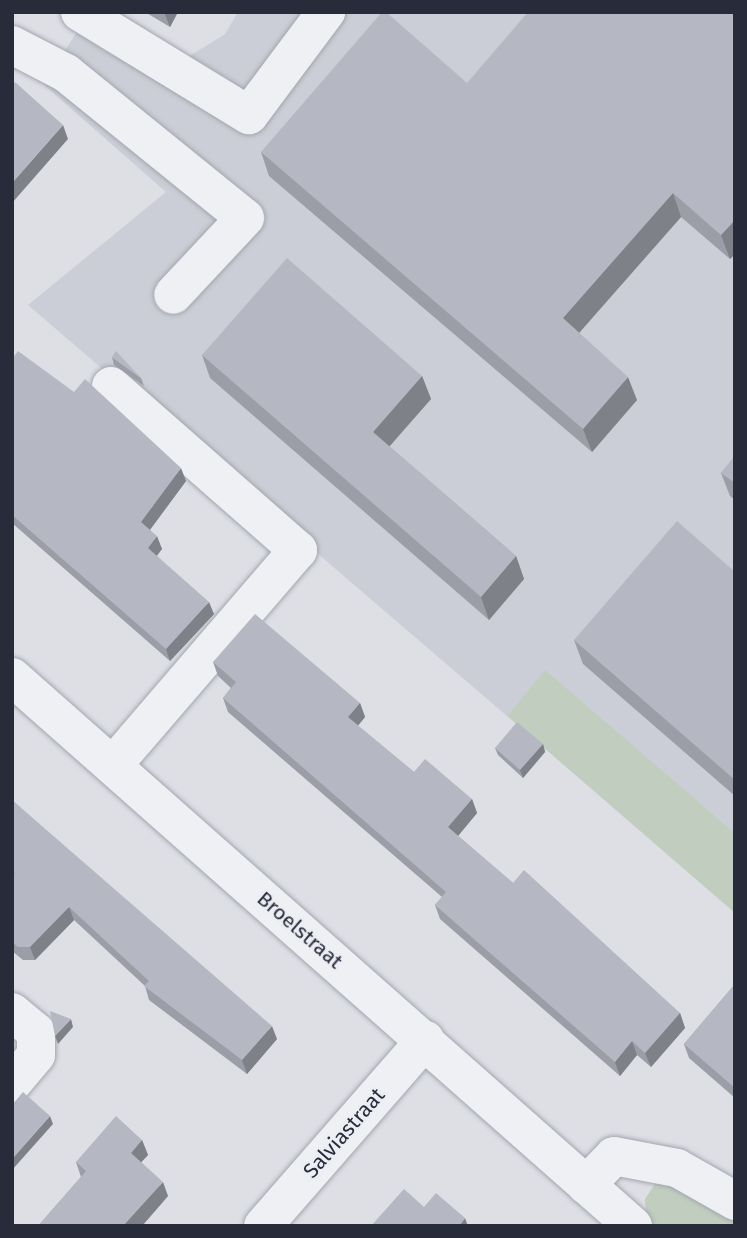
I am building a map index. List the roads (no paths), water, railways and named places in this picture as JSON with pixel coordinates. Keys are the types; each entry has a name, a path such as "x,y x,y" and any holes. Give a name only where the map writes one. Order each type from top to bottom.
{"street":[{"path":"80,12 249,115 326,12"},
{"path":"12,45 66,73 245,218 173,295"},
{"path":"111,386 298,550 113,765"},
{"name":"Broelstraat","path":"12,677 633,1226"},
{"path":"12,1012 36,1032 36,1055 12,1084"},
{"name":"Salviastraat","path":"263,1226 425,1040"},
{"path":"586,1185 614,1156 677,1168 735,1201"}]}
